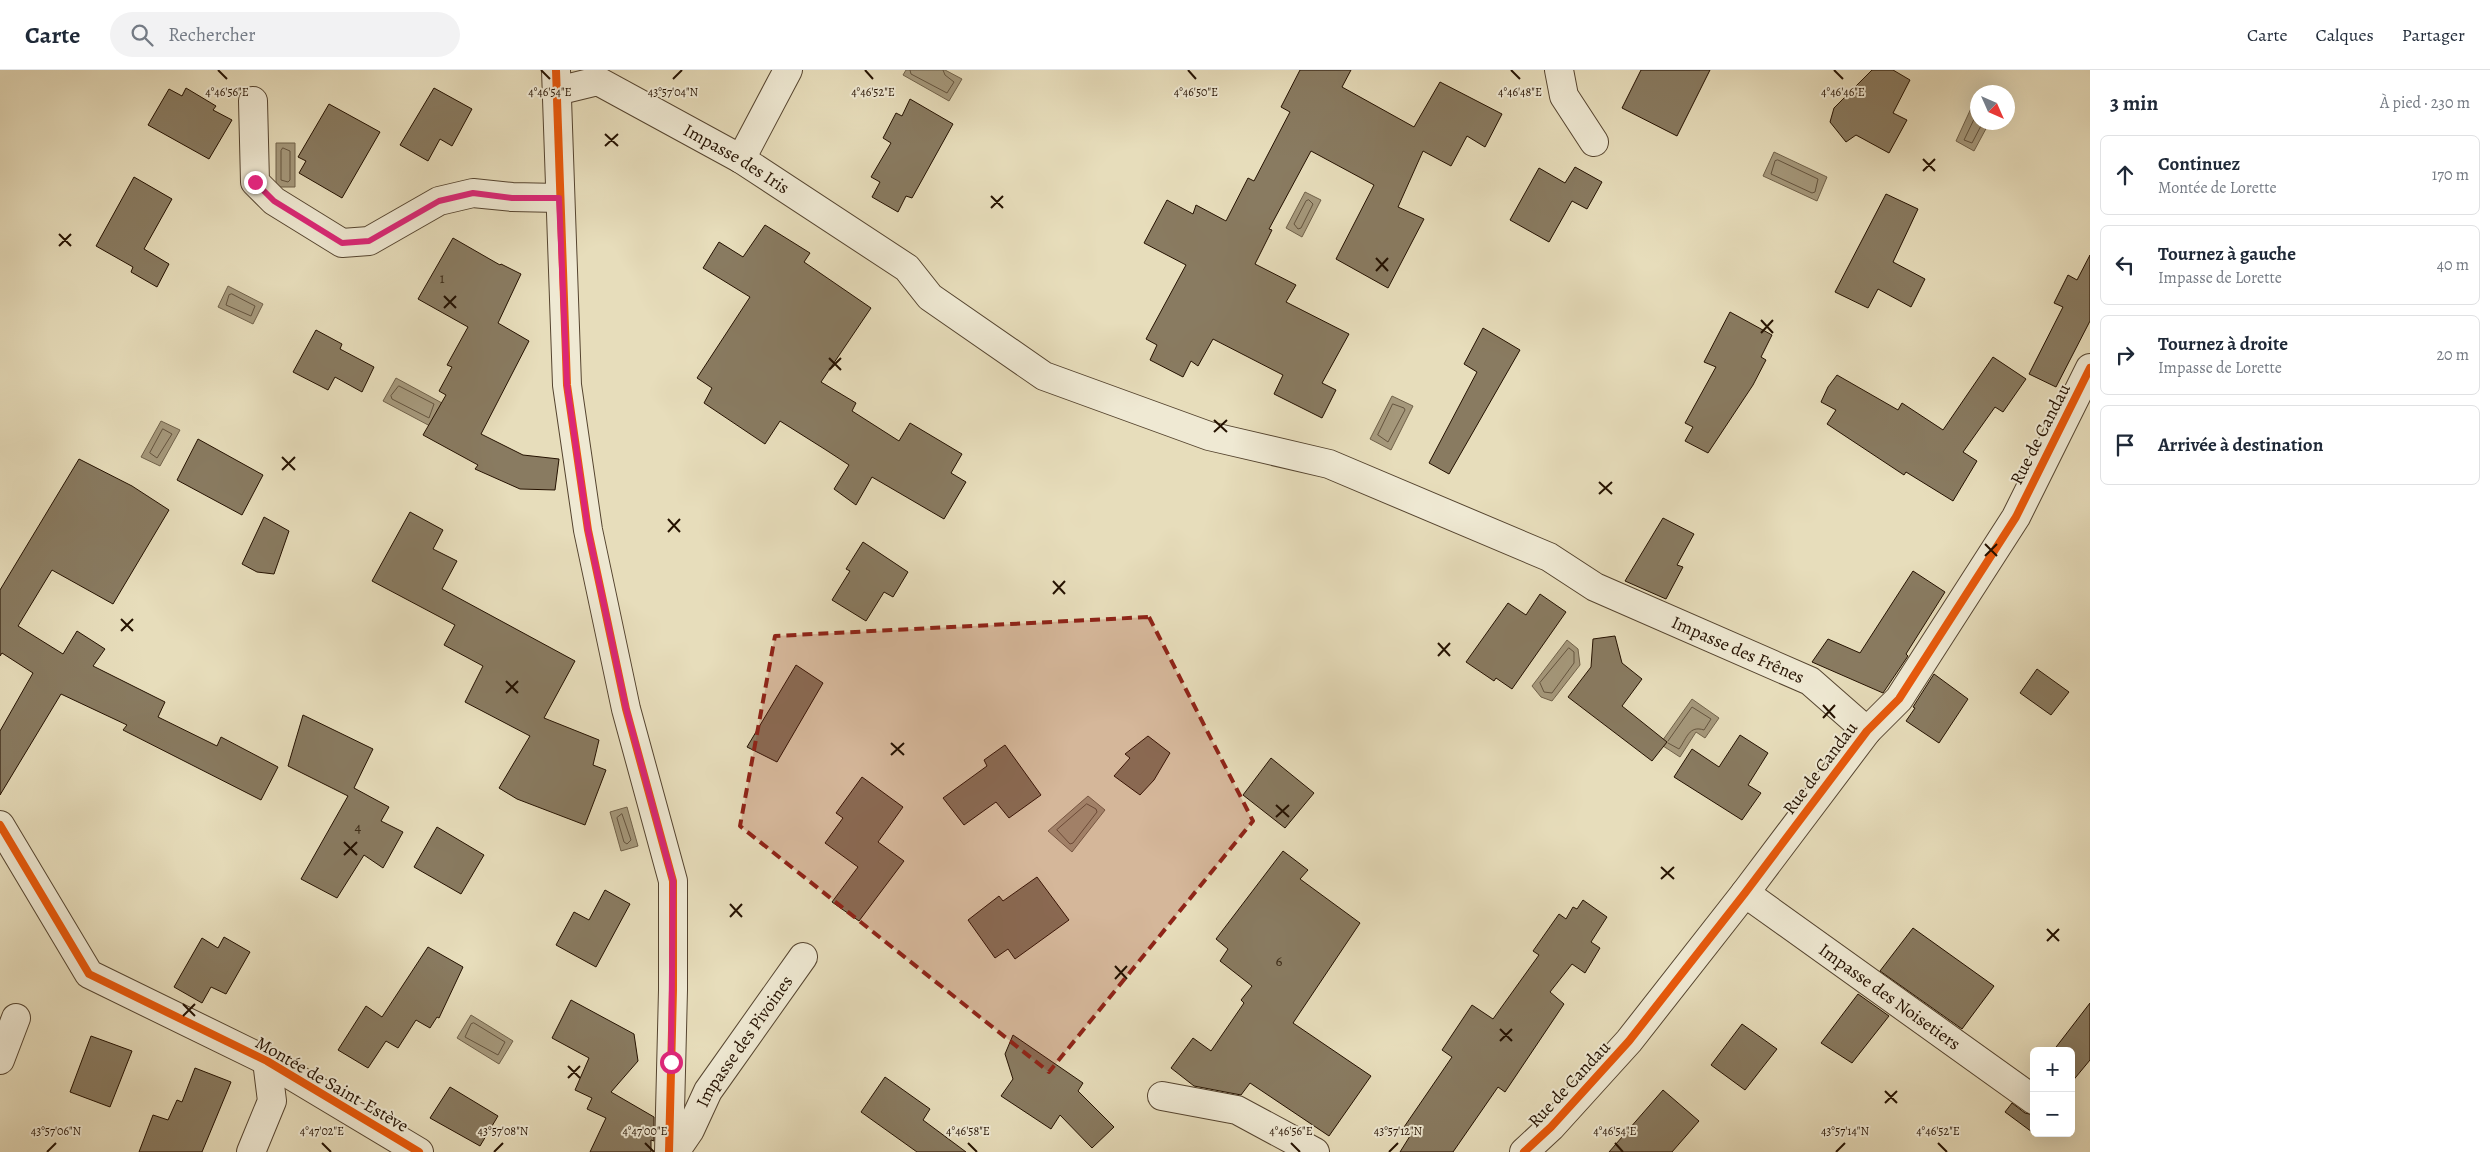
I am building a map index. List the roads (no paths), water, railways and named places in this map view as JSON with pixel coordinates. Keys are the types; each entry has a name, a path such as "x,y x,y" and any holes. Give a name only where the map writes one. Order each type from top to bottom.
{"street":[{"path":"741,159 788,70"},
{"path":"1559,70 1564,96 1594,142"},
{"name":"Impasse des Iris","path":"556,80 601,76 741,159 907,268 930,297 1044,376 1208,436 1328,464 1549,557 1595,588"},
{"path":"556,80 567,385 588,530 626,708 673,881 673,990 669,1152"},
{"path":"253,102 255,182 274,201 342,243 369,241 439,201 473,193 512,198 559,198"},
{"name":"Rue de Candau","path":"1524,1152 1551,1127 1629,1041 1745,893 1867,731 1899,699 2016,517 2090,368"},
{"name":"Impasse des Frênes","path":"1595,588 1810,680 1867,731"},
{"name":"Montée de Saint-Estève","path":"0,825 89,974 267,1061 419,1152"},
{"name":"Impasse des Noisetiers","path":"1745,893 2030,1097"},
{"name":"Impasse des Pivoines","path":"675,1152 690,1130 708,1091 802,957"},
{"path":"0,1060 16,1018"},
{"path":"251,1152 272,1101 267,1061"},
{"path":"1162,1096 1237,1110 1315,1152"}],"water":[{"path":"906,70 945,70 962,79 949,101 903,75"},
{"path":"1970,111 1970,130 1985,130 1974,151 1956,141"},
{"path":"276,143 295,143 295,187 276,187"},
{"path":"1774,152 1827,177 1817,201 1763,176"},
{"path":"1305,192 1321,200 1302,237 1286,228"},
{"path":"228,286 263,304 253,324 218,307"},
{"path":"396,378 442,403 430,426 383,401"},
{"path":"1392,396 1413,406 1391,450 1370,439"},
{"path":"161,421 180,430 160,466 141,457"},
{"path":"1567,640 1578,649 1580,665 1552,701 1541,697 1532,686"},
{"path":"1692,699 1719,718 1705,738 1696,732 1680,757 1660,744"},
{"path":"1088,796 1105,810 1072,852 1048,831"},
{"path":"627,807 638,846 621,851 610,812"},
{"path":"471,1015 513,1041 499,1064 457,1038"}]}
